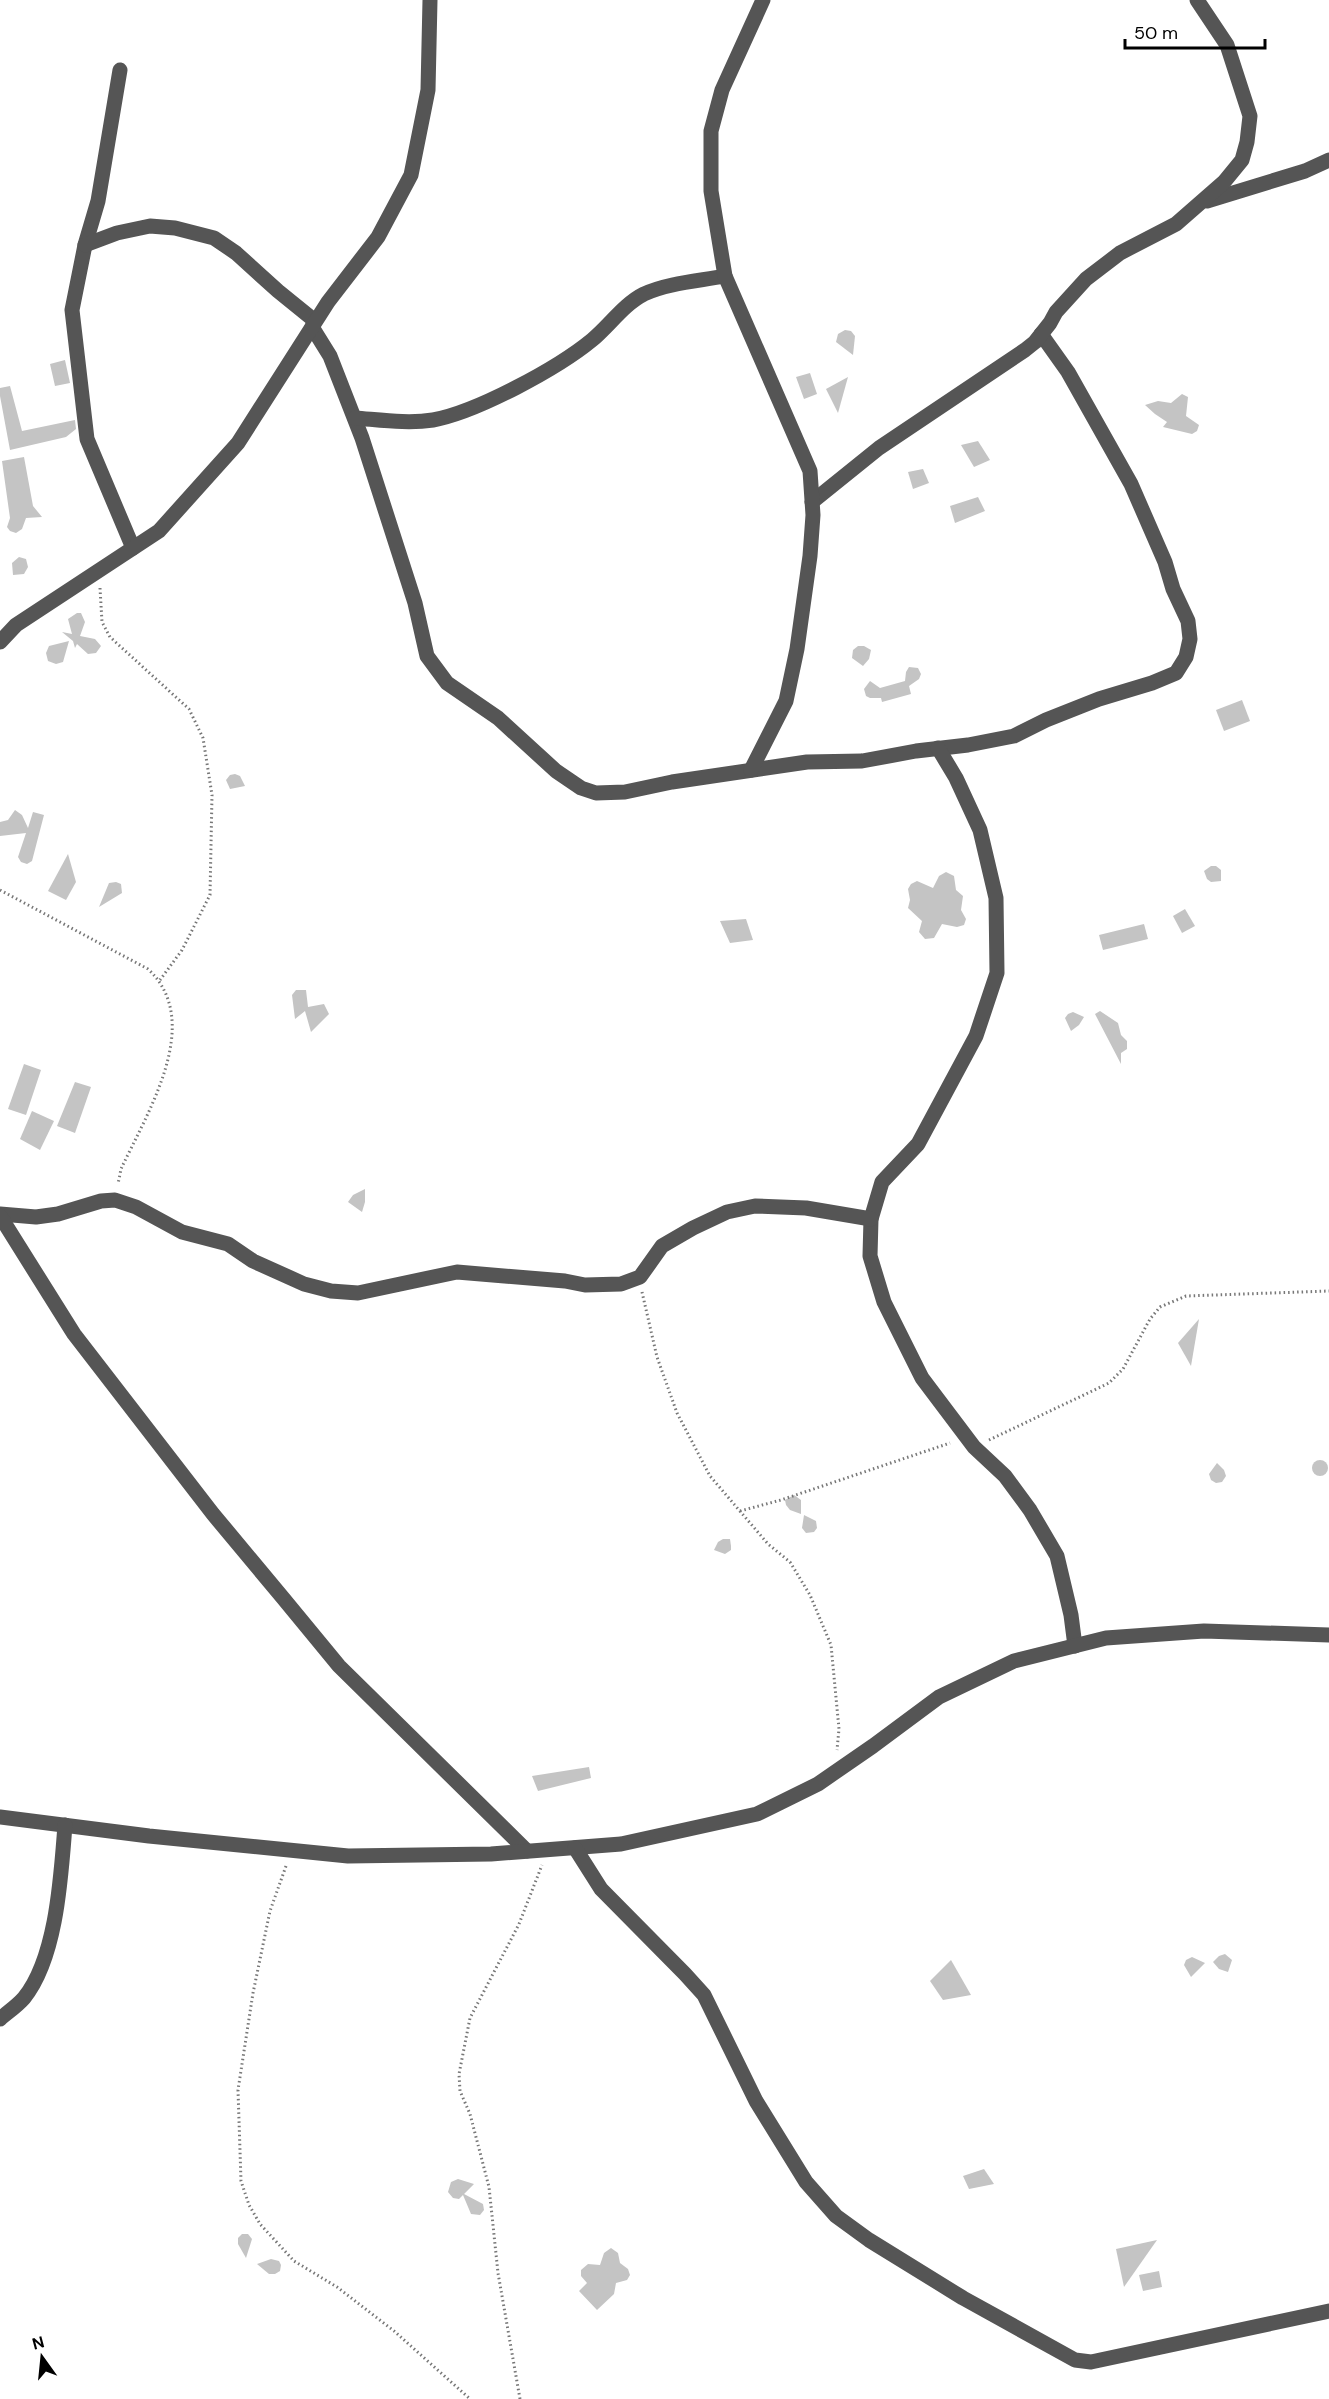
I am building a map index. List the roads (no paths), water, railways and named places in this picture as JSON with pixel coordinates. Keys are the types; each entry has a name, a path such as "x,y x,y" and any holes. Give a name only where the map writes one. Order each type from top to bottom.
{"street":[{"path":"0,642 15,625 159,531 238,443 313,324 378,237 411,175 428,90 430,0"},
{"path":"751,770 786,701 797,649 810,556 812,502 810,471 724,276 711,191 711,131 722,90 763,0"},
{"path":"812,502 879,448 1025,350 1086,279 1120,254 1176,224 1224,182 1242,160 1250,116 1227,45 1197,0"},
{"path":"120,70 98,201 85,245 72,310 87,439 133,548"},
{"path":"1199,204 1305,171 1329,160"},
{"path":"85,245 117,233 150,226 175,228 214,238 236,253 313,324 330,356 356,418 415,603 427,656 447,683 498,718 556,771 581,788 596,793 625,792 807,762 862,760 1014,736 1046,720 1099,699 1176,674 1186,657 1190,639 1188,621 1131,484 1068,372 1041,334"},
{"path":"356,418 416,422 435,420 462,411 558,365 593,340 643,295 724,276"},
{"path":"938,748 956,778 980,830 996,898 997,973 976,1036 918,1144 882,1182 871,1219 870,1256 884,1302 922,1378 970,1442 1005,1476 1030,1510 1057,1556 1071,1615 1075,1646"},
{"path":"0,1215 36,1217 58,1214 101,1201 116,1200 136,1207 182,1232 228,1244 253,1261 304,1284 331,1291 358,1293 457,1272 604,1286 621,1284 640,1277 662,1246 693,1228 727,1212 756,1206 806,1208 871,1219"},
{"path":"0,1215 74,1334 213,1514 339,1665 527,1851"},
{"path":"0,1817 348,1856 491,1854 621,1844 757,1814 818,1784 939,1697 1014,1661 1106,1638 1204,1631 1329,1635"},
{"path":"0,2019 24,1997 39,1971 58,1898 65,1825"},
{"path":"575,1848 601,1889 704,1995 756,2101 806,2182 836,2216 879,2246 963,2298 1075,2360 1091,2362 1329,2311"}]}
